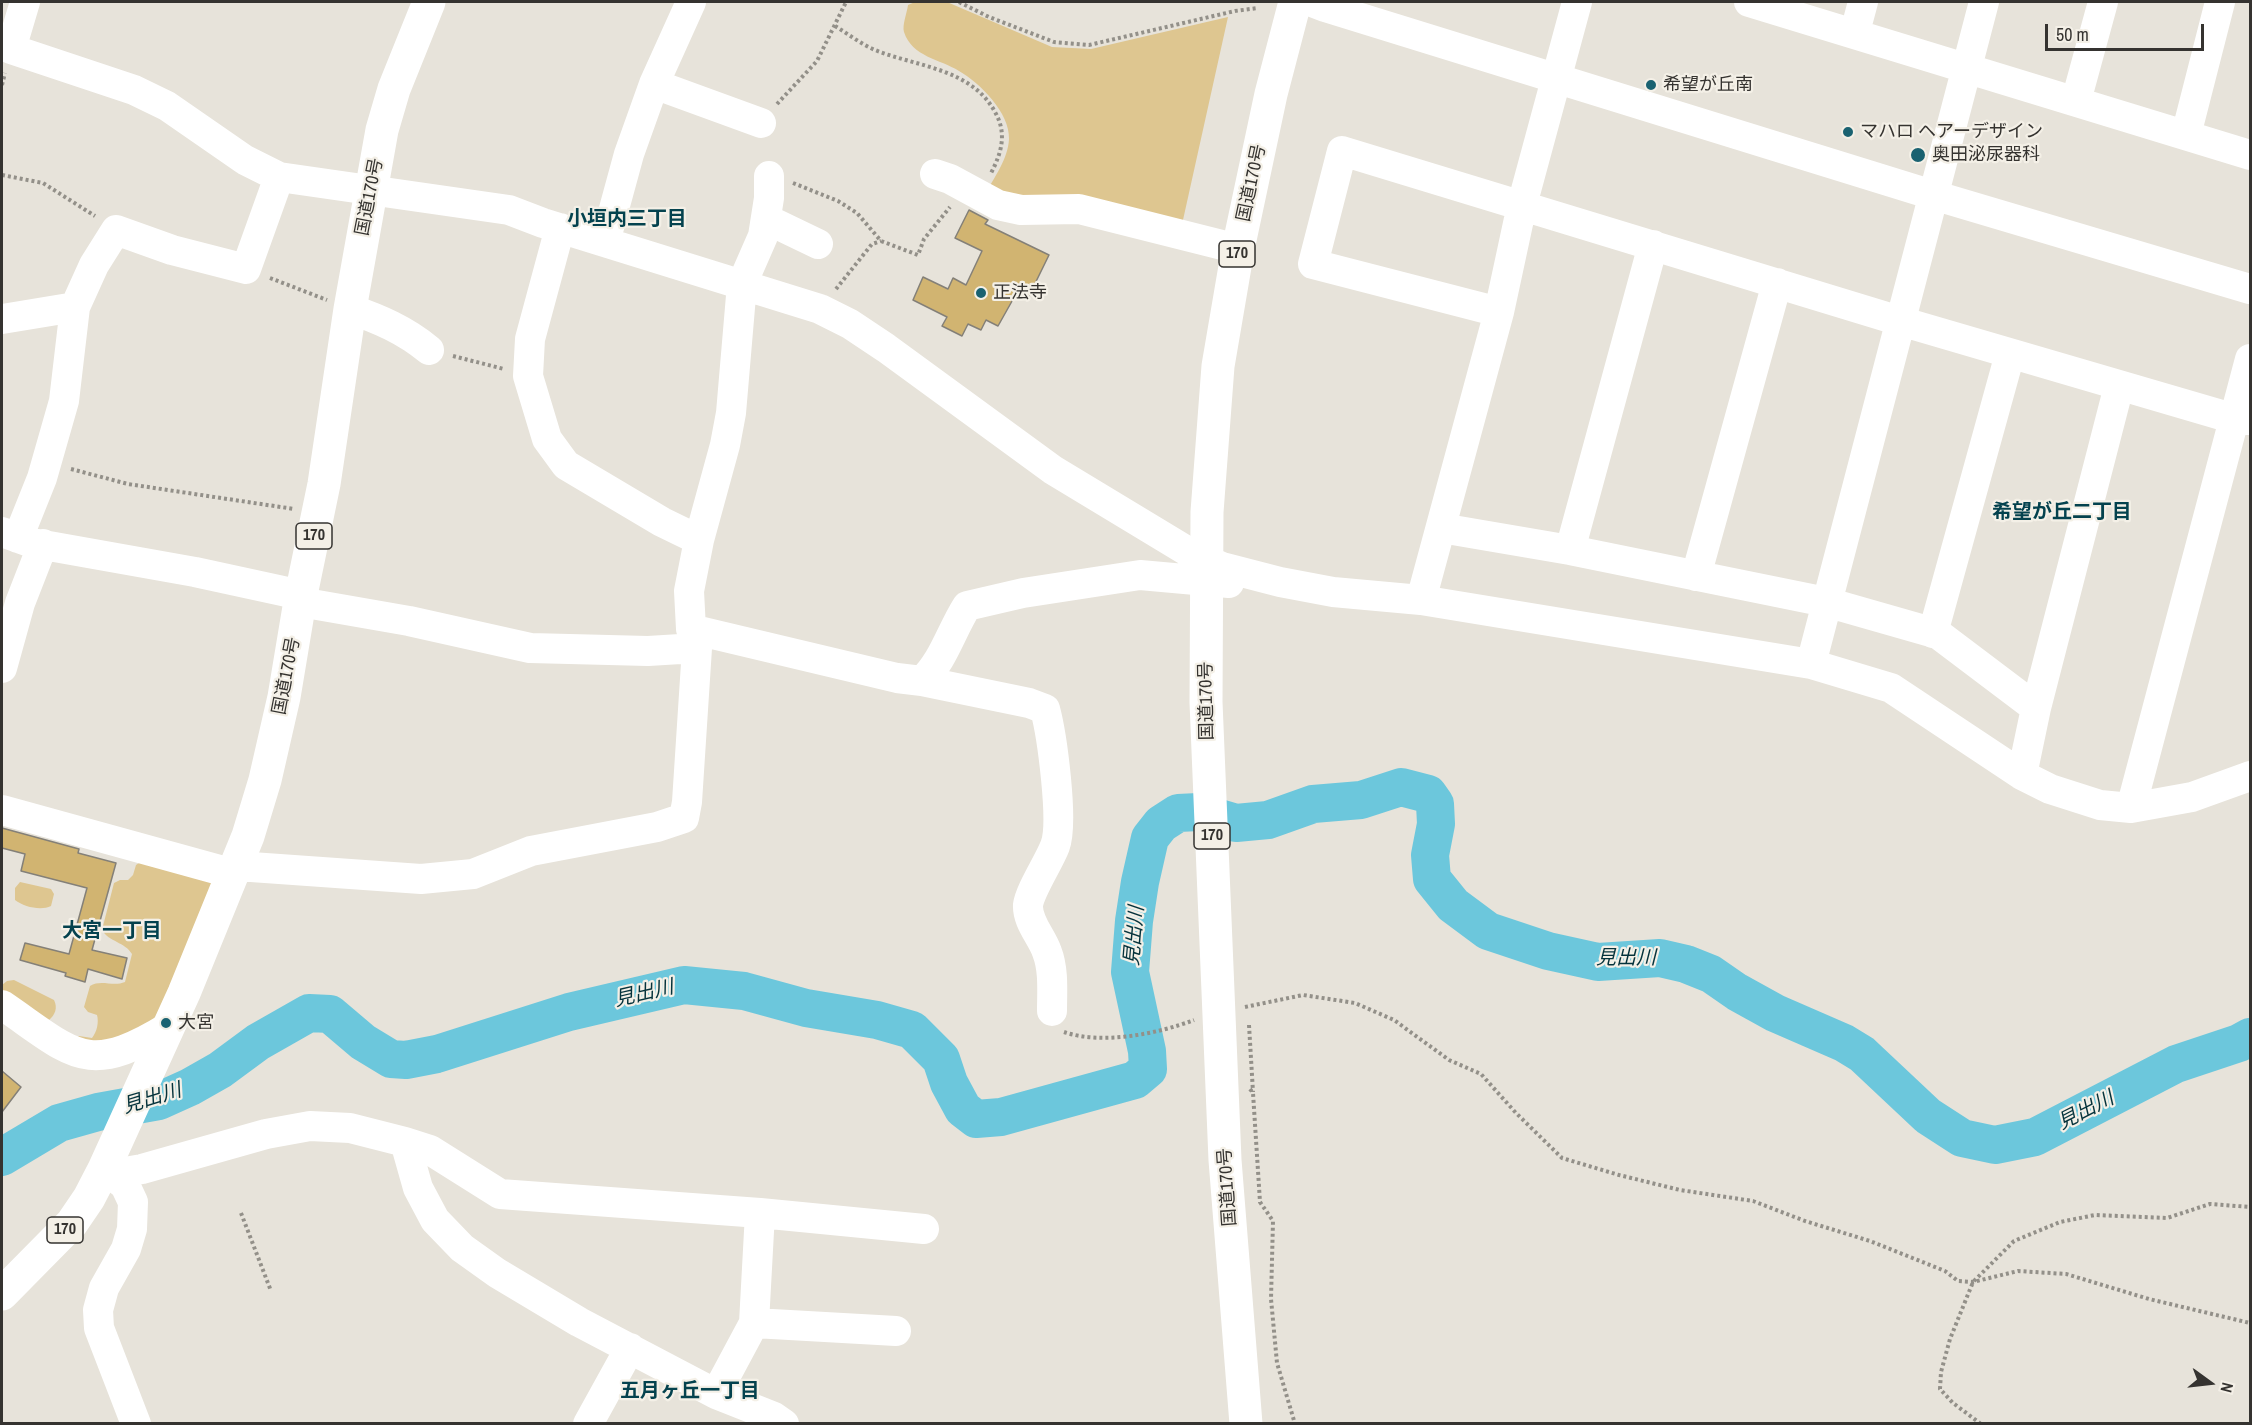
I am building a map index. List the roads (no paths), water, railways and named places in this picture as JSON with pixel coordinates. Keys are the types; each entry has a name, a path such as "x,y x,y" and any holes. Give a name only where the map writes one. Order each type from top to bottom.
{"highway":[{"name":"国道170号","path":"2,1294 72,1223 89,1198 170,1026 248,836 284,698 318,513 350,309 382,130 394,89 429,2"},
{"name":"国道170号","path":"1245,1419 1225,1160 1206,702 1207,512 1218,366 1238,249 1271,94 1295,2"}],"street":[{"path":"25,2 7,41 11,49 134,90 166,105 246,160 279,177 509,210 820,309 850,324 886,348 1053,470 1192,554 1222,567 1280,582 1333,592 1421,600 1811,664 1891,688 2022,774 2050,789 2100,805 2131,808 2192,797 2250,776"},
{"path":"605,242 629,154 654,84 691,2"},
{"path":"1312,2 1556,80 2250,289"},
{"path":"1421,600 1499,312 1522,205 1577,2"},
{"path":"1749,2 1855,32 1966,69 2250,155"},
{"path":"1855,32 1863,2"},
{"path":"1811,664 1984,2"},
{"path":"2076,101 2103,2"},
{"path":"2186,135 2220,2"},
{"path":"654,84 761,123"},
{"path":"1499,312 1313,264 1342,151 2010,354 2243,420"},
{"path":"935,174 998,205 1021,210 1079,209 1238,249"},
{"path":"2,810 235,870 422,879 473,874 531,851 657,827 684,818 687,802 694,638 688,591 699,540 725,445 731,413 742,284 762,236 766,219 769,176"},
{"path":"2,668 20,603 21,538 47,464 64,401 75,307 94,265 116,230 172,250 246,269 279,177"},
{"path":"766,219 818,244"},
{"path":"560,228 530,339 528,375 547,439 566,465 662,522 699,540"},
{"path":"1570,550 1653,245"},
{"path":"1696,576 1777,283"},
{"path":"2,319 75,307"},
{"path":"350,309 385,322 414,338 429,350"},
{"path":"1933,633 2010,354"},
{"path":"2131,808 2243,420 2250,359"},
{"path":"2022,774 2036,708 2119,386"},
{"path":"1441,528 1570,550 1826,602 1938,634 2036,708"},
{"path":"21,538 195,572 301,599 530,648 648,651 694,638 1008,698 1045,709 1051,744 1058,830 1056,844 1028,906 1032,923 1048,953 1053,985 1052,1011"},
{"path":"922,681 940,660 956,622 967,606 1023,593 1140,575 1196,579 1225,584 1242,581 1252,574"},
{"path":"2,1005 68,1050 91,1057 125,1049 170,1026"},
{"path":"108,1161 125,1172 266,1134 310,1126 350,1128 430,1150 500,1194 760,1213 924,1228"},
{"path":"405,1142 418,1188 435,1220 462,1248 497,1273 579,1322 716,1394 774,1417 784,1424"},
{"path":"108,1161 126,1185 133,1202 132,1229 126,1250 104,1288 98,1310 99,1328 136,1424"},
{"path":"716,1394 754,1323 760,1213"},
{"path":"754,1323 896,1332"},
{"path":"588,1424 630,1348"}],"waterway":[{"name":"見出川","path":"2,1157 59,1123 98,1112 159,1101 190,1087 220,1070 258,1042 309,1013 330,1014 363,1042 391,1059 406,1060 437,1054 569,1012 684,985 744,991 806,1008 877,1020 912,1030 941,1059 949,1083 963,1109 976,1119 1001,1117 1135,1080 1148,1069 1147,1051 1130,972 1140,882 1150,838 1161,824 1178,813 1199,812 1236,823 1268,820 1313,804 1361,800 1401,787 1428,794 1435,804 1436,824 1430,855 1432,879 1453,905 1488,931 1548,951 1598,962 1660,958 1686,964 1711,974 1737,992 1775,1013 1844,1043 1862,1054 1928,1116 1962,1138 1995,1145 2035,1137 2176,1064 2239,1043 2250,1037"}],"place":[{"name":"希望が丘南","path":"1651,85"},
{"name":"マハロ ヘアーデザイン","path":"1848,132"},
{"name":"奥田泌尿器科","path":"1918,155"},
{"name":"正法寺","path":"981,293"},
{"name":"大宮","path":"166,1023"}],"district":[{"name":"小垣内三丁目","path":"627,220"},
{"name":"希望が丘二丁目","path":"2062,513"},
{"name":"大宮一丁目","path":"112,932"},
{"name":"五月ヶ丘一丁目","path":"690,1392"}]}
